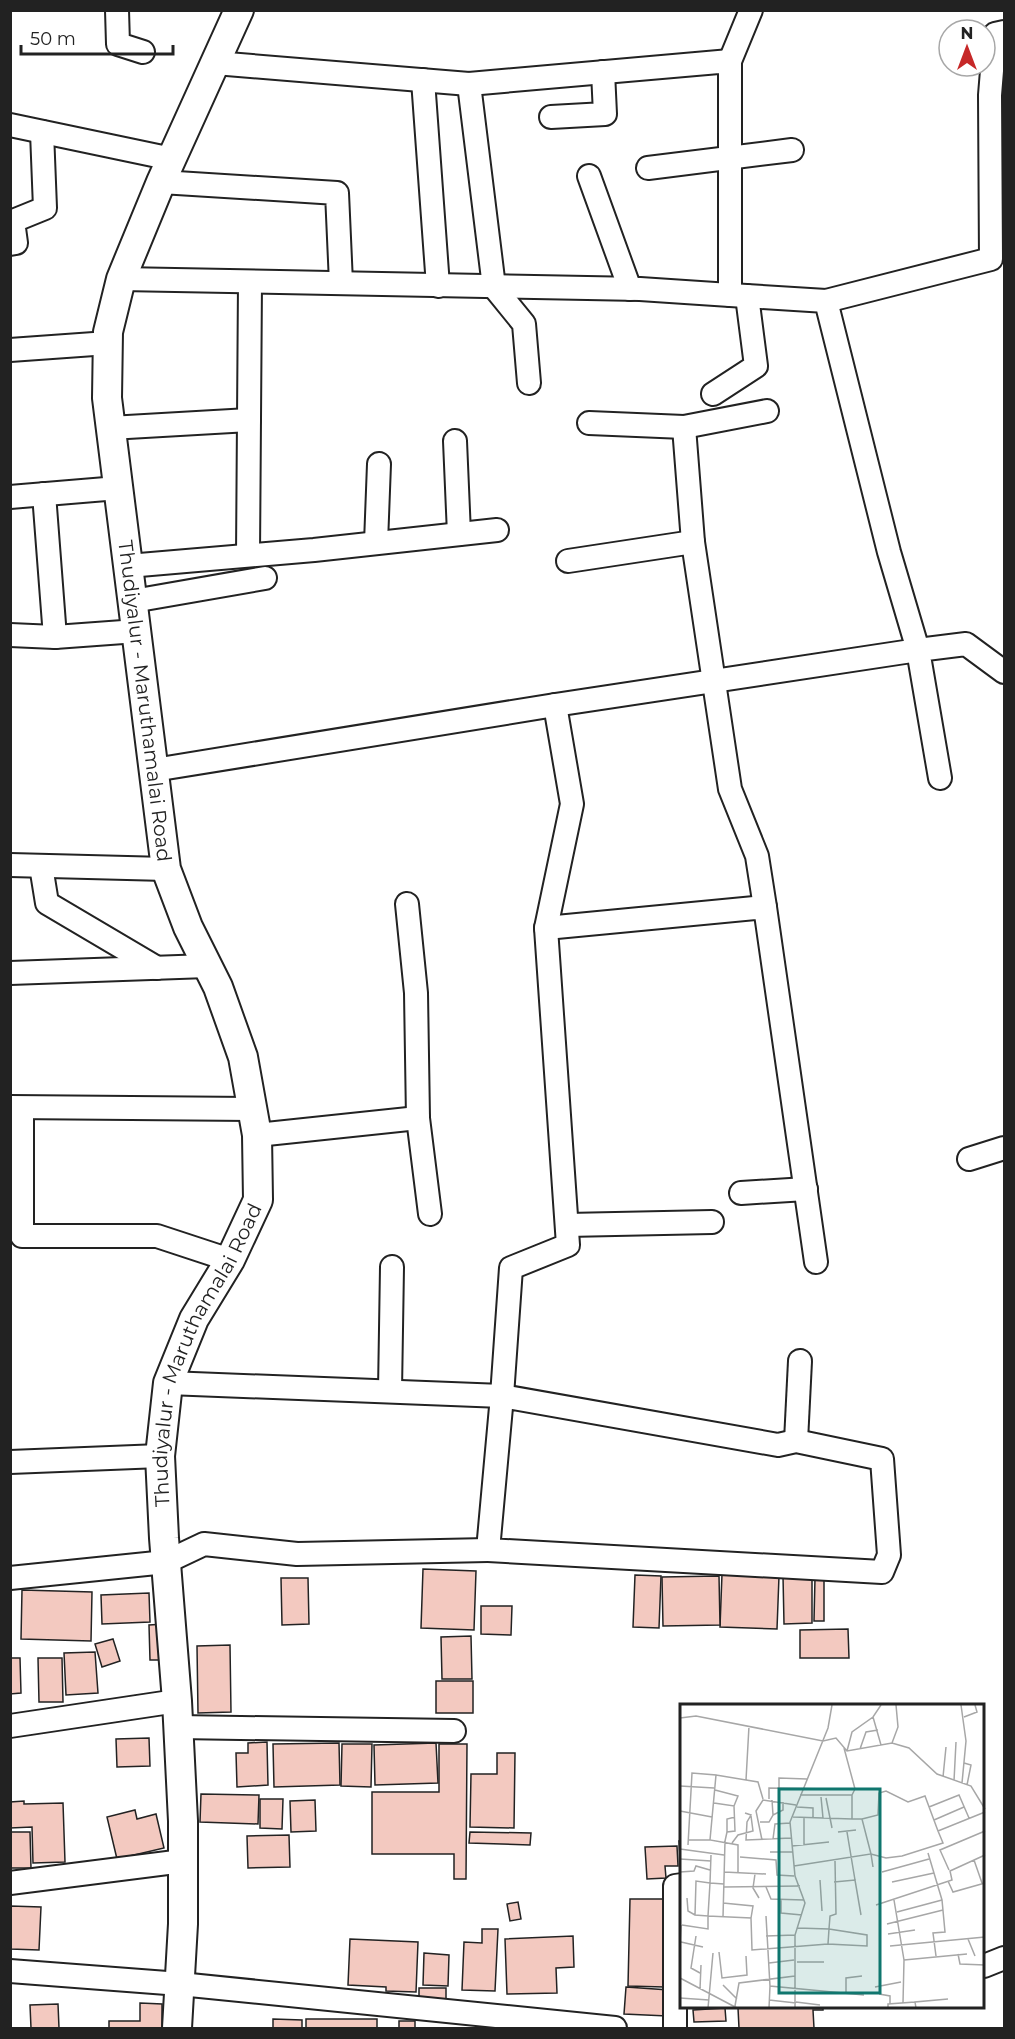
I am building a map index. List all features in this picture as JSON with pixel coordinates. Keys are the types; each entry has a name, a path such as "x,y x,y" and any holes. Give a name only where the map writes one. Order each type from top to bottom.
{"main road":[{"name":"Thudiyalur - Maruthamalai Road","path":"177,2028 183,1861 178,1714 160,1456 168,1383 194,1319 230,1260 258,1200 255,1122 243,1057 218,987 188,927 166,869 110,428 107,398 108,332 121,279 239,10"}],"street":[{"path":"117,10 118,44 142,52"},
{"path":"713,394 756,366 738,296 730,158 730,61 751,10"},
{"path":"121,279 630,289 826,301 991,259 990,95 995,34 1005,32"},
{"path":"215,63 469,84 730,61"},
{"path":"551,117 605,114 603,72"},
{"path":"423,80 438,285"},
{"path":"469,84 494,286 524,324 529,383"},
{"path":"10,125 42,132 167,170 337,193 341,284"},
{"path":"10,244 16,243 13,221 45,208 42,132"},
{"path":"648,168 792,150"},
{"path":"589,176 630,289"},
{"path":"248,555 250,282"},
{"path":"826,301 889,552 918,650 940,778"},
{"path":"10,350 108,343"},
{"path":"589,423 684,426 767,411"},
{"path":"110,428 249,420"},
{"path":"684,426 693,542 730,789 757,856 816,1262"},
{"path":"455,441 459,534"},
{"path":"376,543 379,464"},
{"path":"10,497 118,488"},
{"path":"44,494 55,637"},
{"path":"128,566 497,530"},
{"path":"568,561 693,542"},
{"path":"133,601 265,578"},
{"path":"10,635 55,637 136,632"},
{"path":"154,770 555,705 966,644 1005,672"},
{"path":"488,1550 511,1268 568,1245 546,928 572,804 555,705"},
{"path":"10,866 166,869"},
{"path":"41,866 47,903 158,968"},
{"path":"407,904 416,993 418,1119 430,1214"},
{"path":"546,928 765,907"},
{"path":"10,973 207,966"},
{"path":"230,1260 158,1236 22,1236 16,1107 255,1122 418,1119"},
{"path":"969,1159 1005,1148"},
{"path":"741,1193 806,1189"},
{"path":"567,1225 712,1222"},
{"path":"390,1391 392,1267"},
{"path":"796,1441 800,1362"},
{"path":"10,1578 166,1562 204,1544 297,1554 488,1550 882,1572 889,1555 882,1459 796,1441 778,1445 502,1396 168,1383"},
{"path":"10,1462 160,1456"},
{"path":"10,1726 178,1714 454,1731"},
{"path":"10,1883 183,1861"},
{"path":"675,2028 675,1886 680,1885"},
{"path":"985,1966 1005,1958"},
{"path":"10,1971 180,1984 615,2028"}],"building":[{"path":"423,1569 476,1571 474,1630 421,1628"},
{"path":"722,1574 779,1576 777,1629 720,1627"},
{"path":"635,1575 661,1576 659,1628 633,1627"},
{"path":"812,1575 812,1623 784,1624 783,1576"},
{"path":"719,1576 720,1625 663,1626 662,1577"},
{"path":"281,1578 308,1578 309,1624 282,1625"},
{"path":"815,1578 824,1578 824,1621 814,1621"},
{"path":"22,1590 92,1592 91,1641 21,1639"},
{"path":"149,1593 150,1622 102,1624 101,1595"},
{"path":"481,1606 512,1606 511,1635 481,1634"},
{"path":"165,1624 166,1660 150,1660 149,1625"},
{"path":"848,1629 849,1658 800,1658 800,1630"},
{"path":"471,1636 472,1679 442,1679 441,1637"},
{"path":"113,1639 120,1661 102,1667 95,1644"},
{"path":"230,1645 231,1712 198,1713 197,1646"},
{"path":"95,1652 98,1693 66,1695 64,1653"},
{"path":"10,1658 20,1658 21,1693 10,1694"},
{"path":"38,1658 62,1658 63,1702 39,1702"},
{"path":"436,1681 473,1681 473,1713 436,1713"},
{"path":"149,1738 150,1766 117,1767 116,1739"},
{"path":"267,1742 268,1785 237,1787 236,1753 248,1753 248,1743"},
{"path":"339,1743 340,1785 274,1787 273,1744"},
{"path":"436,1743 438,1783 375,1785 374,1745"},
{"path":"342,1744 372,1744 371,1787 341,1786"},
{"path":"439,1744 467,1744 466,1879 454,1879 454,1854 372,1854 372,1792 439,1792"},
{"path":"497,1753 515,1753 514,1828 470,1827 471,1774 497,1774"},
{"path":"201,1794 259,1795 258,1824 200,1822"},
{"path":"260,1799 283,1799 282,1829 260,1828"},
{"path":"315,1800 316,1831 291,1832 290,1801"},
{"path":"24,1801 24,1804 63,1803 65,1862 33,1863 32,1827 10,1828 10,1802"},
{"path":"135,1810 137,1819 156,1814 164,1848 117,1859 107,1817"},
{"path":"10,1832 30,1832 31,1868 10,1868"},
{"path":"470,1832 531,1833 530,1845 469,1843"},
{"path":"289,1835 290,1867 248,1868 247,1836"},
{"path":"677,1846 678,1866 665,1866 666,1878 647,1879 645,1847"},
{"path":"630,1899 665,1899 664,1987 628,1986"},
{"path":"518,1902 521,1919 510,1921 507,1904"},
{"path":"10,1906 41,1907 39,1950 10,1949"},
{"path":"482,1929 498,1929 495,1991 462,1990 464,1942 482,1943"},
{"path":"573,1936 574,1967 556,1968 557,1993 507,1994 505,1939"},
{"path":"350,1939 418,1942 416,1992 386,1991 386,1987 348,1985"},
{"path":"424,1953 449,1955 448,1986 423,1985"},
{"path":"626,1987 669,1990 667,2016 624,2014"},
{"path":"419,1988 446,1988 446,1999 419,1998"},
{"path":"140,2003 162,2004 162,2028 109,2028 109,2021 140,2021"},
{"path":"58,2004 59,2028 31,2028 30,2005"},
{"path":"725,2009 726,2021 694,2022 693,2010"},
{"path":"738,2009 823,2009 813,2010 814,2028 739,2028"},
{"path":"273,2019 302,2020 302,2028 273,2028"},
{"path":"306,2019 377,2019 377,2028 306,2028"},
{"path":"399,2021 415,2021 415,2028 399,2028"}]}
